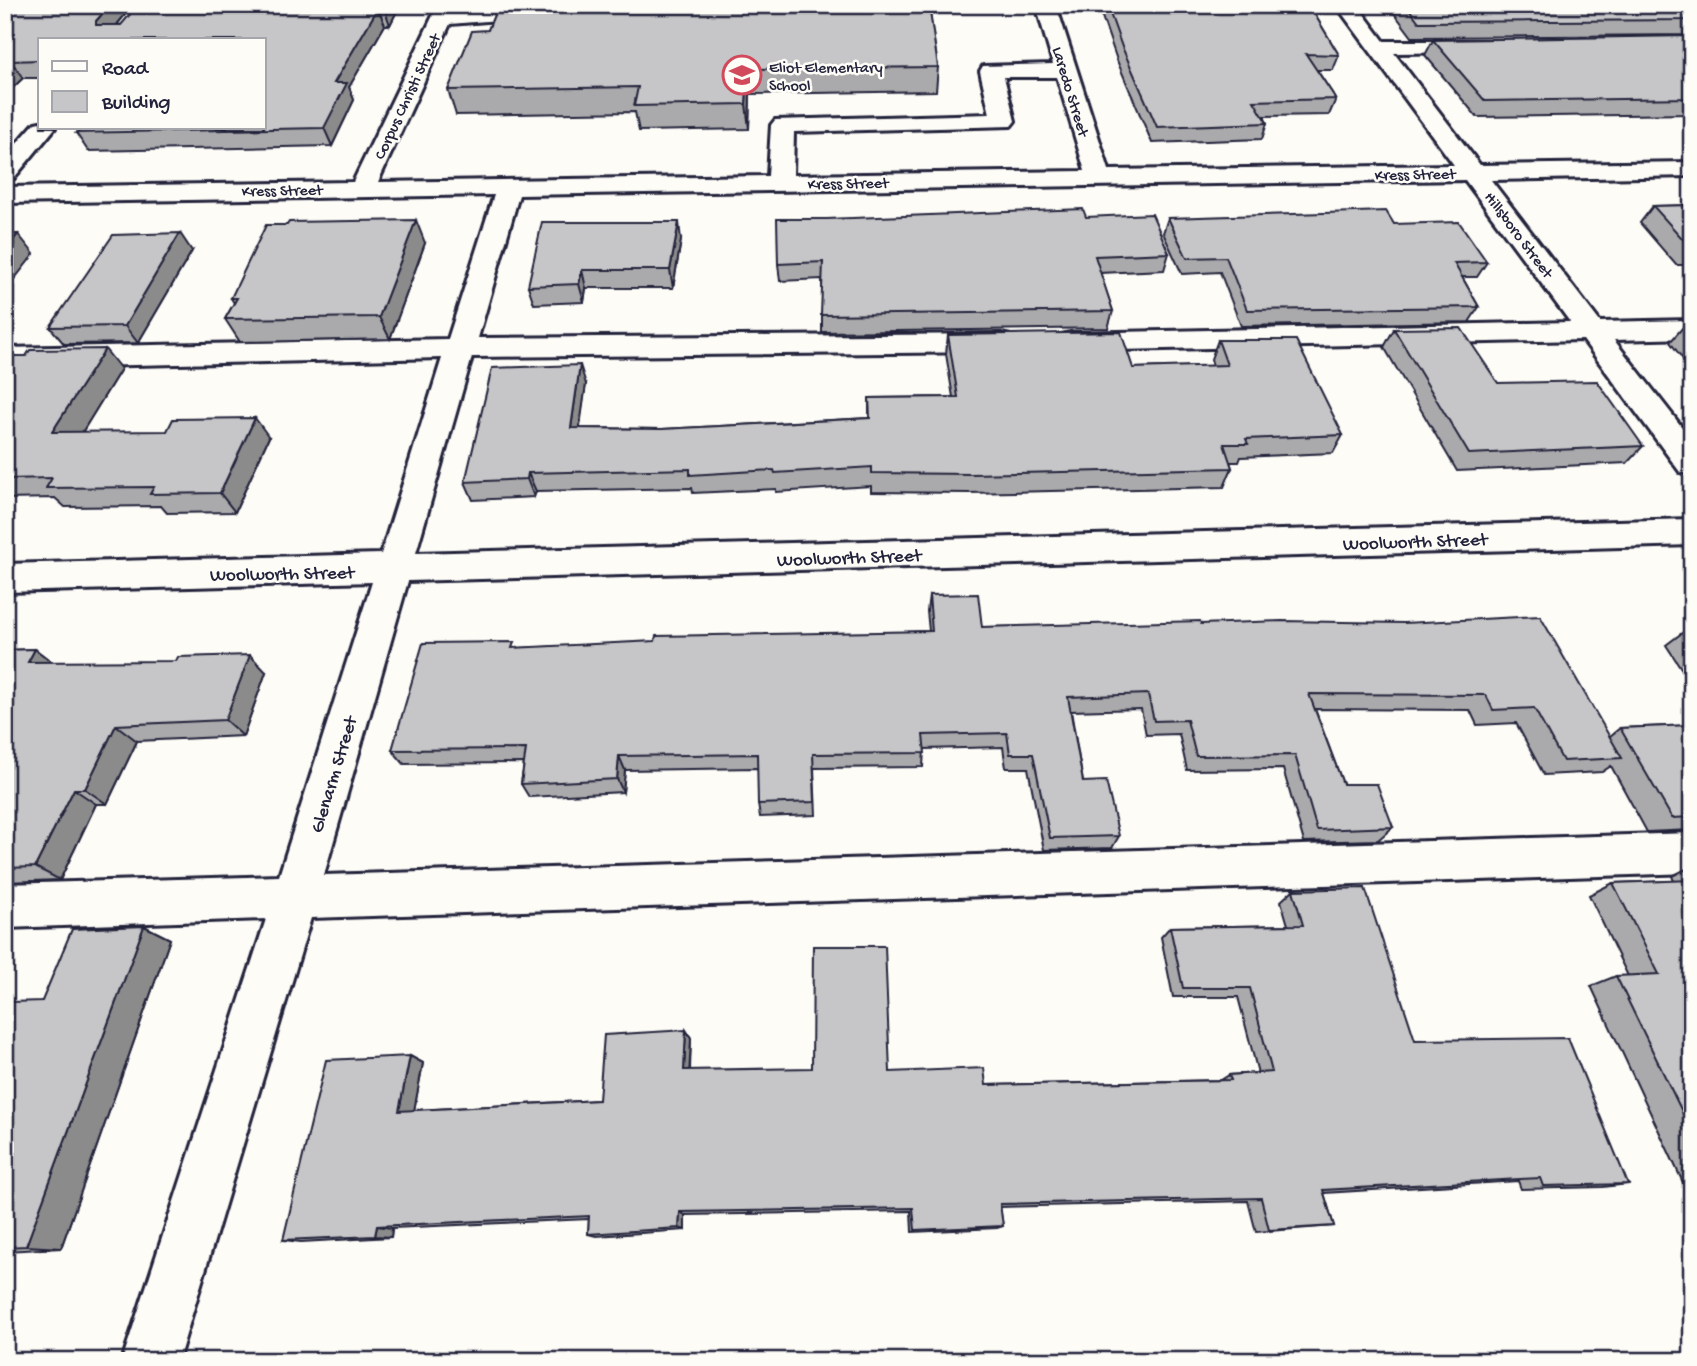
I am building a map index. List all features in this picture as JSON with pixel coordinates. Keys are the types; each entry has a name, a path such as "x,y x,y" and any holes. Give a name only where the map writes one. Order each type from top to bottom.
{"street":[{"path":"445,11 492,16 497,5"},
{"name":"Laredo Street","path":"1046,5 1099,177"},
{"name":"Hillsboro Street","path":"1346,5 1692,464"},
{"name":"Corpus Christi Street","path":"363,187 445,11"},
{"path":"1377,47 1500,45"},
{"path":"780,183 783,125 1003,121 991,71 1065,69"},
{"path":"5,173 41,130"},
{"name":"Kress Street","path":"5,195 363,187 1692,169"},
{"name":"Glenarm Street","path":"150,1361 295,897 509,186"},
{"path":"5,358 459,348 1036,343 1692,329"},
{"name":"Woolworth Street","path":"5,578 1692,532"},
{"path":"5,906 1692,853"}],"building":[{"path":"5,5 110,5 96,21 96,25 121,25 138,5 385,5 384,8 378,8 334,83 347,83 324,128 266,129 266,38 38,38 38,60 11,61 5,66"},
{"path":"498,5 929,5 938,67 748,69 746,104 634,106 638,87 448,90 472,31 488,30"},
{"path":"1107,5 1309,5 1339,55 1306,54 1336,99 1254,101 1267,123 1157,127"},
{"path":"1406,5 1692,5 1692,20 1419,22"},
{"path":"1692,36 1692,98 1485,101 1433,40"},
{"path":"79,130 225,130 76,133"},
{"path":"1692,205 1692,247 1690,247 1653,206"},
{"path":"1083,209 1086,217 1152,214 1169,253 1095,256 1113,311 821,315 823,262 778,264 777,219"},
{"path":"1386,211 1394,224 1459,222 1487,262 1454,263 1479,307 1247,310 1226,257 1187,258 1168,218"},
{"path":"416,220 379,317 225,319 237,298 231,298 266,225 287,225 289,222"},
{"path":"542,222 679,222 670,270 582,270 579,284 528,286"},
{"path":"180,233 125,326 50,327 113,235"},
{"path":"5,234 18,234 5,250"},
{"path":"1684,326 1692,326 1692,335"},
{"path":"1461,328 1498,383 1597,381 1643,446 1469,454 1394,329"},
{"path":"1121,332 1133,368 1227,365 1218,340 1296,340 1343,435 1246,439 1248,444 1224,444 1232,468 971,474 872,473 872,467 690,475 690,469 528,473 527,479 465,482 492,368 580,365 571,428 662,429 870,418 869,398 958,397 948,335"},
{"path":"105,349 52,432 167,431 173,419 255,418 220,493 150,494 154,487 46,488 52,478 5,479 5,356 26,356 30,350"},
{"path":"978,594 982,627 1200,621 1201,624 1281,621 1404,623 1540,616 1622,758 1563,761 1534,708 1493,710 1486,695 1309,694 1343,784 1377,784 1393,827 1317,830 1295,755 1196,756 1187,720 1154,721 1148,694 1068,697 1083,782 1106,781 1119,836 1050,838 1033,754 1010,754 1007,733 923,735 925,753 813,754 815,802 758,804 757,754 619,756 617,779 521,784 526,749 392,750 423,643 514,642 512,648 655,641 656,636 932,631 929,595"},
{"path":"35,649 28,662 176,661 178,657 250,655 225,720 116,725 85,789 74,789 35,867 5,868 5,650"},
{"path":"1692,725 1692,817 1672,818 1620,728"},
{"path":"1692,880 1692,1132 1616,976 1659,974 1613,883"},
{"path":"1365,888 1415,1040 1568,1038 1628,1184 1543,1186 1540,1178 1323,1190 1334,1226 1269,1230 1261,1198 1000,1204 1003,1226 915,1230 913,1208 680,1212 679,1228 588,1234 589,1216 377,1226 375,1236 283,1240 326,1060 410,1056 399,1111 599,1100 604,1035 686,1030 684,1070 812,1068 813,946 885,946 890,1072 984,1068 986,1085 1231,1080 1229,1075 1272,1072 1250,988 1183,988 1170,927 1303,925 1293,890"},
{"path":"144,926 26,1246 5,1247 5,1013 10,1002 42,1001 72,929"}],"place":[{"name":"Eliot Elementary School","path":"742,75"}]}
